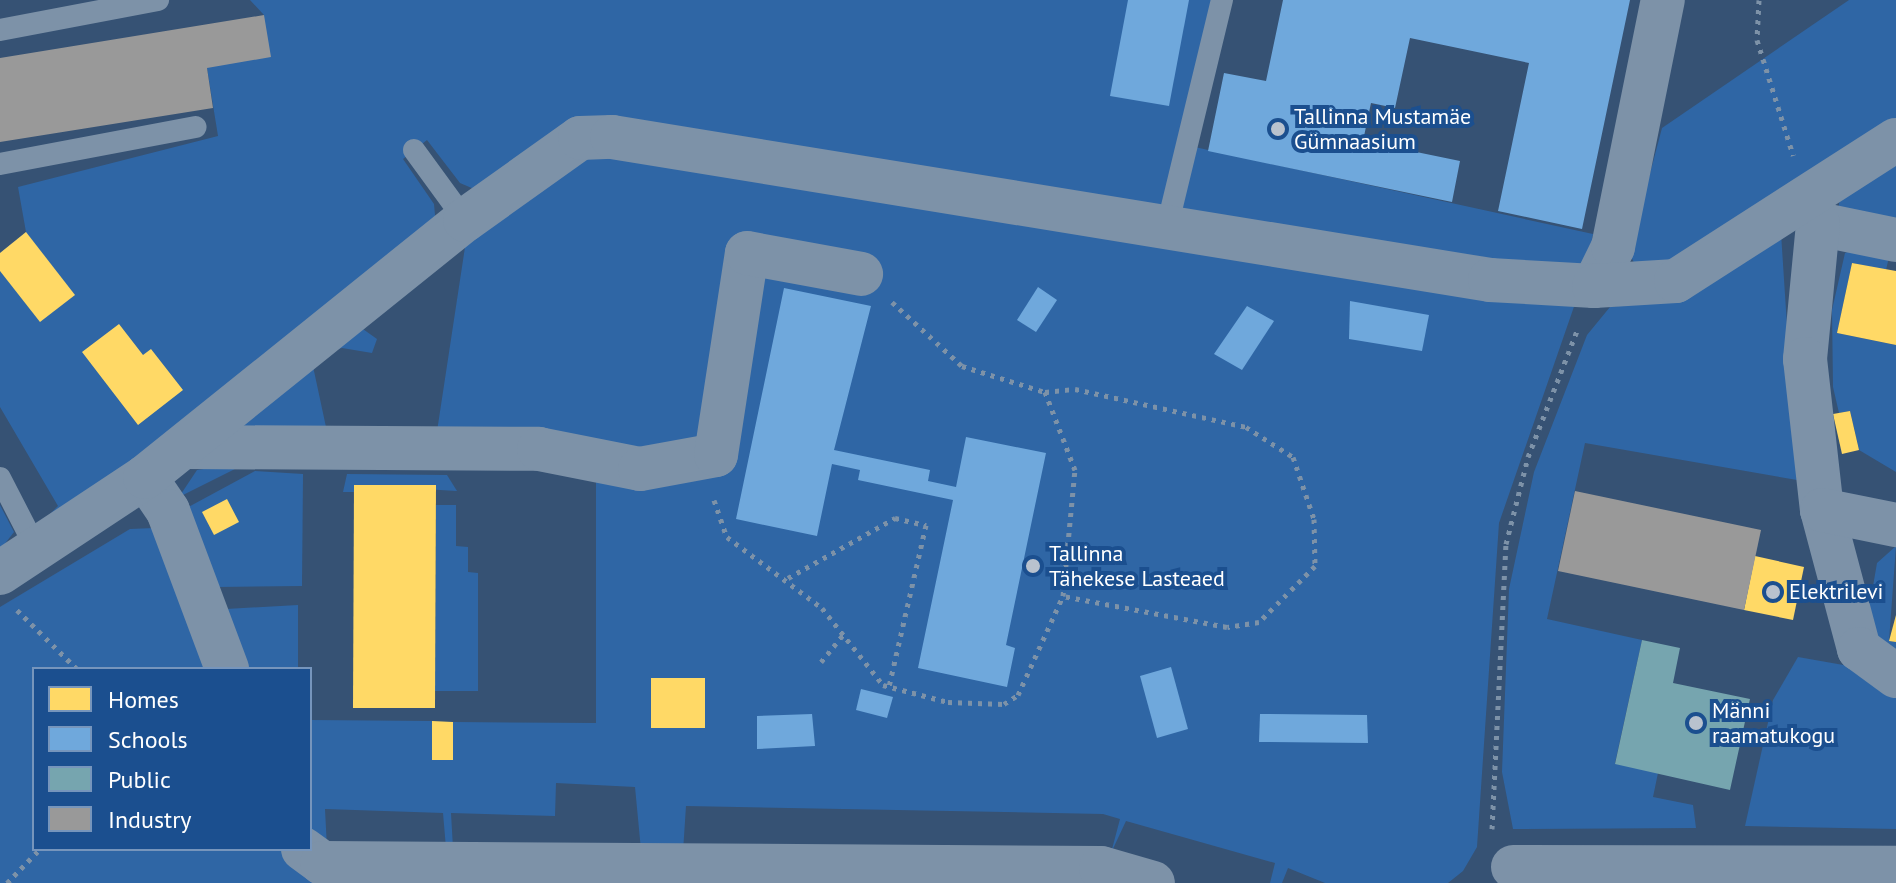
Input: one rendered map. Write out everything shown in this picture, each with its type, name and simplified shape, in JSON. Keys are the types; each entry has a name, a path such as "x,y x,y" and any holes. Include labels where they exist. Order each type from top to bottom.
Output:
{"street":[{"path":"1594,286 1613,247 1663,0"},
{"path":"5,589 37,550 145,477 465,220 580,138 612,137 1490,280 1594,286 1676,281 1813,213 1896,140"},
{"path":"1813,213 1896,240"},
{"path":"1813,213 1805,359 1822,510 1859,649 1896,676"},
{"path":"184,447 539,449 640,469 716,455 747,253 861,274"},
{"path":"145,477 168,511 226,667"},
{"path":"1822,510 1896,525"},
{"path":"306,851 322,863 1101,868 1153,883"},
{"path":"1503,852 1896,868"}],"lane":[{"path":"0,30 158,0"},
{"path":"1167,227 1222,0"},
{"path":"0,164 196,127"},
{"path":"414,150 465,220"},
{"path":"0,478 37,550"}],"path":[{"path":"1759,0 1757,40 1813,213"},
{"path":"861,274 962,366 1045,392 1075,389 1269,436 1293,457 1317,551 1307,580 1244,626 1063,596"},
{"path":"1503,852 1506,544 1528,457 1594,286"},
{"path":"716,455 714,509 727,537 788,578 845,632 889,687 948,702 1004,704 1018,695 1063,596 1075,470 1045,392"},
{"path":"788,578 895,518 926,525 889,687"},
{"path":"5,589 75,667"},
{"path":"821,662 845,632"},
{"path":"7,883 38,851"}],"shaded area":[{"path":"250,0 1215,0 1181,144 1593,234 1587,273 633,127 474,189 460,183 427,140 403,159 434,204 436,226 151,458 43,521 58,506 0,407 0,253 26,232 18,187 218,136 207,68 264,15"},
{"path":"1849,0 1896,0 1896,123 1673,272 1638,270 1629,253 1662,128"},
{"name":"Tallinna Tähekese Lasteaed","path":"595,149 1577,298 1499,523 1477,847 1463,871 1448,883 1325,883 1288,868 1282,883 1270,883 1275,863 1126,821 1111,853 1120,819 1103,814 686,806 683,852 641,850 635,787 556,783 555,816 451,813 453,848 446,848 443,813 325,809 327,848 312,844 312,720 432,721 432,760 453,760 453,722 596,723 596,443 436,438 467,234"},
{"path":"1896,159 1896,225 1838,212 1840,197"},
{"path":"1781,233 1797,480 1585,443 1547,619 1642,640 1615,763 1658,773 1653,797 1693,805 1696,828 1513,829 1502,772 1509,589 1534,472 1587,335 1610,307 1676,299"},
{"path":"1852,250 1889,257 1886,270 1852,263 1837,333 1896,345 1896,472 1859,450 1850,411 1839,413 1833,387 1832,310 1845,253"},
{"path":"353,322 377,339 372,353 342,348 314,355"},
{"path":"311,357 326,427 223,428"},
{"path":"249,462 179,497 197,470"},
{"path":"255,471 303,474 302,586 217,587 181,511"},
{"path":"347,474 447,475 457,491 355,485 354,492 343,492"},
{"path":"0,505 14,532 0,550"},
{"path":"436,505 456,505 456,546 468,547 468,572 478,573 478,691 435,691"},
{"path":"154,528 214,667 32,667 32,851 295,851 440,883 0,883 0,607 130,529"},
{"path":"1896,546 1889,641 1896,642 1896,661 1881,650 1868,615 1877,563"},
{"path":"298,605 298,667 240,667 226,609"},
{"path":"1798,657 1866,669 1896,691 1896,829 1745,826 1773,700"}],"building: Homes":[{"path":"26,232 75,295 40,322 0,271 0,253"},
{"path":"1852,263 1896,271 1896,345 1837,333"},
{"path":"119,324 143,355 151,349 183,390 138,425 82,352"},
{"path":"1850,411 1859,450 1842,454 1833,414"},
{"path":"354,485 436,485 435,708 353,708"},
{"path":"227,499 239,522 214,535 202,512"},
{"name":"Elektrilevi","path":"1755,556 1804,567 1793,620 1744,610"},
{"path":"1896,615 1896,642 1889,641"},
{"path":"651,678 705,678 705,728 651,728"},
{"path":"432,721 453,722 453,760 432,760"}],"building: Schools":[{"path":"1128,0 1189,0 1169,106 1110,96"},
{"path":"1283,0 1630,0 1582,229 1498,211 1529,63 1410,38 1395,108 1371,103 1363,141 1460,161 1452,202 1208,151 1224,73 1266,81"},
{"path":"1038,287 1057,300 1036,332 1017,320"},
{"path":"784,288 871,306 834,450 930,470 928,481 956,487 966,437 1046,453 1006,645 1015,648 1007,687 918,668 953,500 858,480 860,470 832,464 817,536 736,519"},
{"path":"1350,301 1429,315 1422,351 1349,339"},
{"path":"1247,306 1274,321 1242,370 1214,354"},
{"path":"1171,667 1188,729 1157,738 1140,676"},
{"path":"861,689 893,697 887,718 856,710"},
{"path":"812,714 815,746 757,749 757,716"},
{"path":"1260,714 1367,715 1368,743 1259,742"}],"building: Public":[{"path":"1642,640 1680,648 1673,683 1750,699 1730,790 1615,764"}],"building: Industry":[{"path":"264,15 271,57 207,68 213,108 0,142 0,58"},
{"path":"1575,491 1761,530 1744,610 1558,571"}],"place":[{"name":"Tallinna Mustamäe Gümnaasium","path":"1278,129"},
{"name":"Tallinna Tähekese Lasteaed","path":"1033,566"},
{"name":"Elektrilevi","path":"1773,592"},
{"name":"Männi raamatukogu","path":"1696,723"}]}
